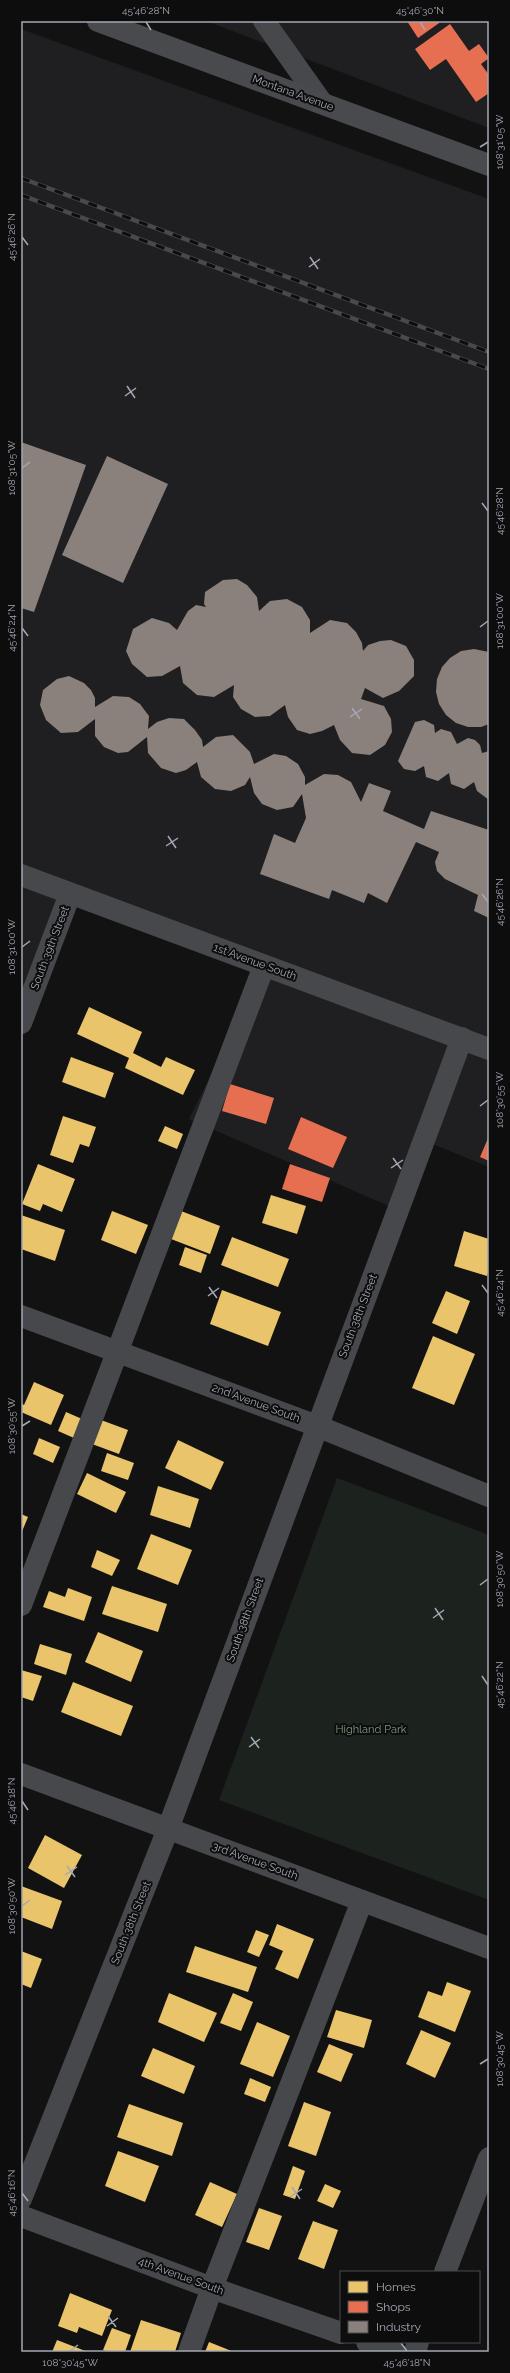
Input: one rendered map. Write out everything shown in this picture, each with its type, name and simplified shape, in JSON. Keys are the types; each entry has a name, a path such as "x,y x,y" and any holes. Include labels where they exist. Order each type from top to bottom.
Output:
{"main road":[{"name":"Montana Avenue","path":"98,21 489,165"}],"street":[{"path":"264,21 322,103"},
{"name":"1st Avenue South","path":"21,875 489,1049"},
{"name":"South 39th Street","path":"21,1024 70,894"},
{"path":"21,1605 264,966"},
{"name":"South 38th Street","path":"21,2199 168,1829 462,1038"},
{"name":"2nd Avenue South","path":"21,1316 317,1426 489,1496"},
{"name":"3rd Avenue South","path":"21,1774 489,1948"},
{"path":"189,2352 212,2288 362,1901"},
{"path":"445,2271 489,2158"},
{"name":"4th Avenue South","path":"21,2216 212,2288 340,2333"},
{"path":"370,2343 396,2352"}],"shaded area":[{"path":"206,21 489,21 489,128"},
{"path":"21,29 489,199 489,1167 423,1140 398,1210 189,1119 264,966 70,894 21,1023"}],"green space":[{"name":"Highland Park","path":"337,1478 489,1535 489,1900 219,1800"}],"building: Homes":[{"path":"89,1007 142,1032 133,1053 161,1067 166,1057 195,1070 183,1095 125,1068 129,1058 77,1034"},
{"path":"71,1057 114,1073 105,1098 62,1082"},
{"path":"63,1116 96,1127 89,1147 80,1144 73,1163 50,1155"},
{"path":"165,1126 183,1134 177,1149 158,1141"},
{"path":"38,1164 75,1179 62,1212 43,1204 40,1211 22,1204"},
{"path":"271,1195 306,1206 297,1234 262,1223"},
{"path":"112,1211 148,1225 136,1254 101,1240"},
{"path":"181,1211 220,1226 210,1254 171,1239"},
{"path":"21,1215 65,1230 55,1261 21,1249"},
{"path":"464,1231 489,1239 489,1269 487,1276 454,1266"},
{"path":"232,1237 289,1259 278,1287 221,1265"},
{"path":"185,1247 207,1255 201,1273 179,1265"},
{"path":"222,1290 281,1312 268,1346 210,1324"},
{"path":"446,1291 470,1301 457,1334 432,1323"},
{"path":"433,1336 475,1354 454,1405 412,1388"},
{"path":"34,1382 64,1395 51,1425 21,1412 21,1403 24,1405"},
{"path":"66,1412 82,1419 74,1438 58,1431"},
{"path":"101,1420 128,1430 119,1454 92,1444"},
{"path":"39,1438 60,1447 53,1463 33,1454"},
{"path":"178,1440 224,1462 211,1490 165,1468"},
{"path":"107,1453 134,1463 128,1480 101,1471"},
{"path":"87,1473 126,1492 116,1513 77,1494"},
{"path":"158,1486 199,1499 190,1528 150,1515"},
{"path":"21,1514 28,1517 21,1534"},
{"path":"151,1534 192,1550 178,1585 137,1569"},
{"path":"97,1550 120,1560 112,1576 91,1567"},
{"path":"112,1586 167,1604 158,1632 102,1614"},
{"path":"68,1588 92,1597 84,1621 43,1607 49,1591 65,1597"},
{"path":"98,1632 143,1651 131,1682 85,1662"},
{"path":"40,1644 72,1654 66,1675 34,1664"},
{"path":"21,1670 42,1676 33,1701 21,1697"},
{"path":"73,1682 133,1706 121,1736 61,1712"},
{"path":"45,1835 82,1855 64,1888 28,1868"},
{"path":"21,1886 62,1901 52,1929 21,1917"},
{"path":"277,1924 314,1939 298,1979 275,1969 283,1951 269,1945"},
{"path":"256,1930 269,1935 259,1957 247,1952"},
{"path":"195,1946 257,1967 248,1992 186,1972"},
{"path":"21,1951 42,1959 31,1988 21,1984"},
{"path":"447,1982 471,1991 455,2032 418,2017 428,1991 442,1996"},
{"path":"169,1993 217,2013 204,2042 158,2022"},
{"path":"233,1993 253,2002 241,2031 220,2023"},
{"path":"336,2010 372,2020 364,2048 327,2037"},
{"path":"257,2022 290,2036 273,2077 240,2064"},
{"path":"421,2030 451,2043 435,2078 406,2064"},
{"path":"329,2044 353,2054 341,2082 317,2072"},
{"path":"153,2048 195,2066 184,2094 141,2076"},
{"path":"250,2078 271,2087 265,2102 244,2094"},
{"path":"304,2102 331,2112 316,2156 288,2146"},
{"path":"129,2104 183,2123 172,2156 117,2137"},
{"path":"118,2151 159,2166 145,2202 105,2186"},
{"path":"293,2166 305,2171 295,2199 283,2195"},
{"path":"210,2182 237,2194 222,2227 195,2215"},
{"path":"325,2184 341,2191 333,2208 317,2201"},
{"path":"259,2208 282,2216 269,2250 246,2242"},
{"path":"313,2221 338,2230 324,2269 298,2259"},
{"path":"70,2293 112,2310 102,2336 79,2327 77,2333 58,2326"},
{"path":"141,2320 181,2333 175,2352 130,2352"},
{"path":"112,2328 131,2335 125,2352 109,2352 103,2350"},
{"path":"57,2340 88,2352 52,2352"},
{"path":"209,2342 234,2352 205,2352"}],"building: Shops":[{"path":"407,21 442,21 418,38"},
{"path":"450,24 469,51 479,44 489,58 481,64 489,75 489,93 476,102 446,59 430,70 415,49"},
{"path":"230,1084 274,1098 266,1124 222,1111"},
{"path":"301,1117 347,1137 333,1168 288,1149"},
{"path":"489,1136 489,1161 480,1157"},
{"path":"290,1164 330,1178 322,1202 282,1189"}],"building: Industry":[{"path":"21,442 86,465 34,612 21,608"},
{"path":"107,456 168,484 123,583 62,555"},
{"path":"237,579 247,585 257,597 259,611 270,601 287,599 302,607 310,620 310,633 330,620 347,623 356,632 362,643 363,651 368,645 380,641 391,640 406,646 414,660 414,676 399,691 383,698 365,688 361,699 384,706 391,719 392,732 385,745 370,755 352,753 340,740 334,725 322,731 310,734 297,730 288,717 285,705 270,716 255,717 241,709 233,697 234,685 214,697 197,695 183,683 180,666 162,676 147,677 132,664 126,651 133,629 152,618 169,623 177,630 188,611 196,605 206,607 204,604 205,592 223,580"},
{"path":"474,649 489,652 489,724 481,727 468,727 456,723 446,715 439,704 436,692 437,679 442,667 450,658 461,651"},
{"path":"69,676 84,683 91,690 95,698 95,707 113,696 129,697 140,704 149,716 148,729 157,722 169,718 184,719 202,740 203,747 216,737 233,735 250,752 254,764 274,754 286,756 298,764 305,777 305,785 324,774 338,775 351,782 361,802 369,783 391,791 383,811 424,829 431,811 489,830 489,918 474,911 478,895 445,879 437,871 435,862 439,852 416,842 387,903 368,893 364,903 332,890 329,899 260,874 274,834 295,843 306,818 302,794 293,807 277,810 262,804 254,793 250,777 245,785 231,791 215,789 201,777 197,762 186,770 176,773 161,768 148,753 147,737 128,752 118,753 104,747 95,736 95,719 78,732 61,733 46,720 40,705 43,690 57,679"},
{"path":"424,720 434,725 435,733 441,729 451,732 457,744 468,738 475,740 480,745 482,753 489,751 489,800 477,791 474,782 464,789 451,784 449,773 438,781 426,777 424,766 415,771 404,769 398,761 415,722"}],"railway":[{"path":"21,178 489,352"},
{"path":"21,195 489,369"}]}
